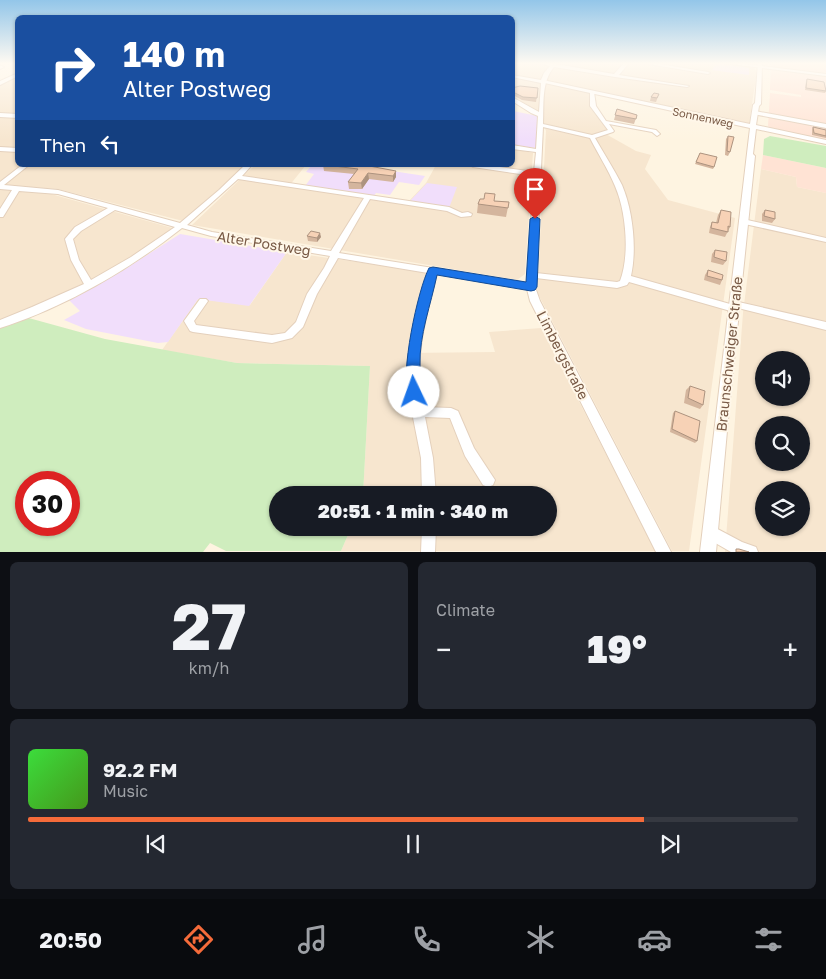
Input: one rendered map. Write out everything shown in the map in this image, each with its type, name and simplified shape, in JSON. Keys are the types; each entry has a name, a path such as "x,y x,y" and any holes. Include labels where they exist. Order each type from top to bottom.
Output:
{"street":[{"name":"Limbergstraße","path":"543,89 531,287 535,301 664,552"},
{"name":"Sonnenweg","path":"576,89 826,143"},
{"name":"Braunschweiger Straße","path":"708,552 731,307 751,156 754,155 753,128 761,106 758,104 759,89"},
{"path":"541,125 592,138 610,132 610,129 593,106 592,92"},
{"path":"515,100 533,112 541,114"},
{"path":"758,114 826,126"},
{"path":"0,115 15,116"},
{"path":"604,122 654,131 658,134"},
{"path":"531,275 611,285 624,283 629,247 622,194 592,138"},
{"path":"515,147 539,151"},
{"path":"0,149 15,150"},
{"path":"0,186 24,167"},
{"path":"0,324 57,302 146,252 182,227 247,167"},
{"path":"486,167 538,175"},
{"path":"237,177 449,209 461,215 468,214"},
{"name":"Alter Postweg","path":"0,186 58,192 211,234 531,287"},
{"path":"0,214 17,188"},
{"path":"203,301 189,321 193,328 272,339 283,338 292,334 312,294 368,197"},
{"path":"89,285 75,260 69,239 78,229 113,208"},
{"path":"743,221 826,240"},
{"path":"428,486 426,458 414,392 413,363 419,325 433,271"},
{"path":"626,278 731,307 826,326"},
{"path":"418,412 451,413 454,415 469,452 488,480"},
{"path":"710,532 739,548 751,552"},
{"path":"428,552 429,536"}],"shaded area":[{"path":"0,89 15,89 15,167 244,167 183,221 58,189 0,185"},
{"path":"515,89 572,89 589,92 589,102 592,110 607,129 604,133 636,151 651,155 645,169 668,200 735,218 689,551 672,551 537,292 546,131 541,117 515,98"},
{"path":"579,89 754,89 749,124"},
{"path":"826,89 826,140 774,130 768,126 770,93 801,97 801,95 770,90"},
{"path":"515,111 538,116 536,148 515,145"},
{"path":"515,149 533,153 525,274 517,280 192,225 253,167 304,167 289,186 407,203 426,183 435,167 515,167"},
{"path":"763,155 826,168 826,193 797,187 796,177 761,169"},
{"path":"310,167 366,167 425,176 419,185 399,182 390,195 376,193 374,196 305,186 314,174 306,172"},
{"path":"761,169 796,177 797,187 826,193 826,551 725,552 743,313"},
{"path":"427,183 457,187 449,208 409,202"},
{"path":"0,189 44,192 176,229 144,251 91,281 0,322"},
{"path":"180,234 287,252 249,306 198,299 168,342 158,343 86,329 64,320 80,311 69,300 122,271"},
{"path":"287,252 427,272 407,353 495,352 489,332 541,328 656,551 341,551 348,536 557,536 557,486 363,486 370,366 237,363 162,350 198,299 250,305"}],"green space":[{"path":"770,136 826,146 826,168 763,155 764,139"},
{"path":"25,317 105,339 237,363 370,366 363,486 269,486 269,536 348,536 341,551 226,551 210,543 203,552 0,552 0,327"}],"building":[{"path":"515,89 538,89 537,98 523,97 515,93"},
{"path":"811,89 826,89 826,91"},
{"path":"654,93 659,94 657,98 651,97"},
{"path":"617,109 637,115 636,119 615,115"},
{"path":"813,127 826,130 826,136 814,133"},
{"path":"728,136 734,137 730,152 727,151"},
{"path":"700,153 717,157 714,167 696,162"},
{"path":"342,167 375,167 396,171 393,176 368,173 361,183 348,182 358,169"},
{"path":"485,193 495,194 494,201 509,202 508,208 478,204 480,199 484,199"},
{"path":"721,210 731,212 728,232 711,228 712,222 718,223"},
{"path":"765,210 775,212 775,219 764,216"},
{"path":"311,231 320,233 317,238 307,236"},
{"path":"715,250 727,252 726,261 714,257"},
{"path":"708,270 723,275 722,280 707,276"},
{"path":"690,386 705,391 703,405 688,398"},
{"path":"675,411 700,421 697,441 672,429"},
{"path":"736,549 739,549 749,552 736,552"}],"route":[{"path":"414,392 413,363 416,340 433,271 531,287 535,219"}]}
